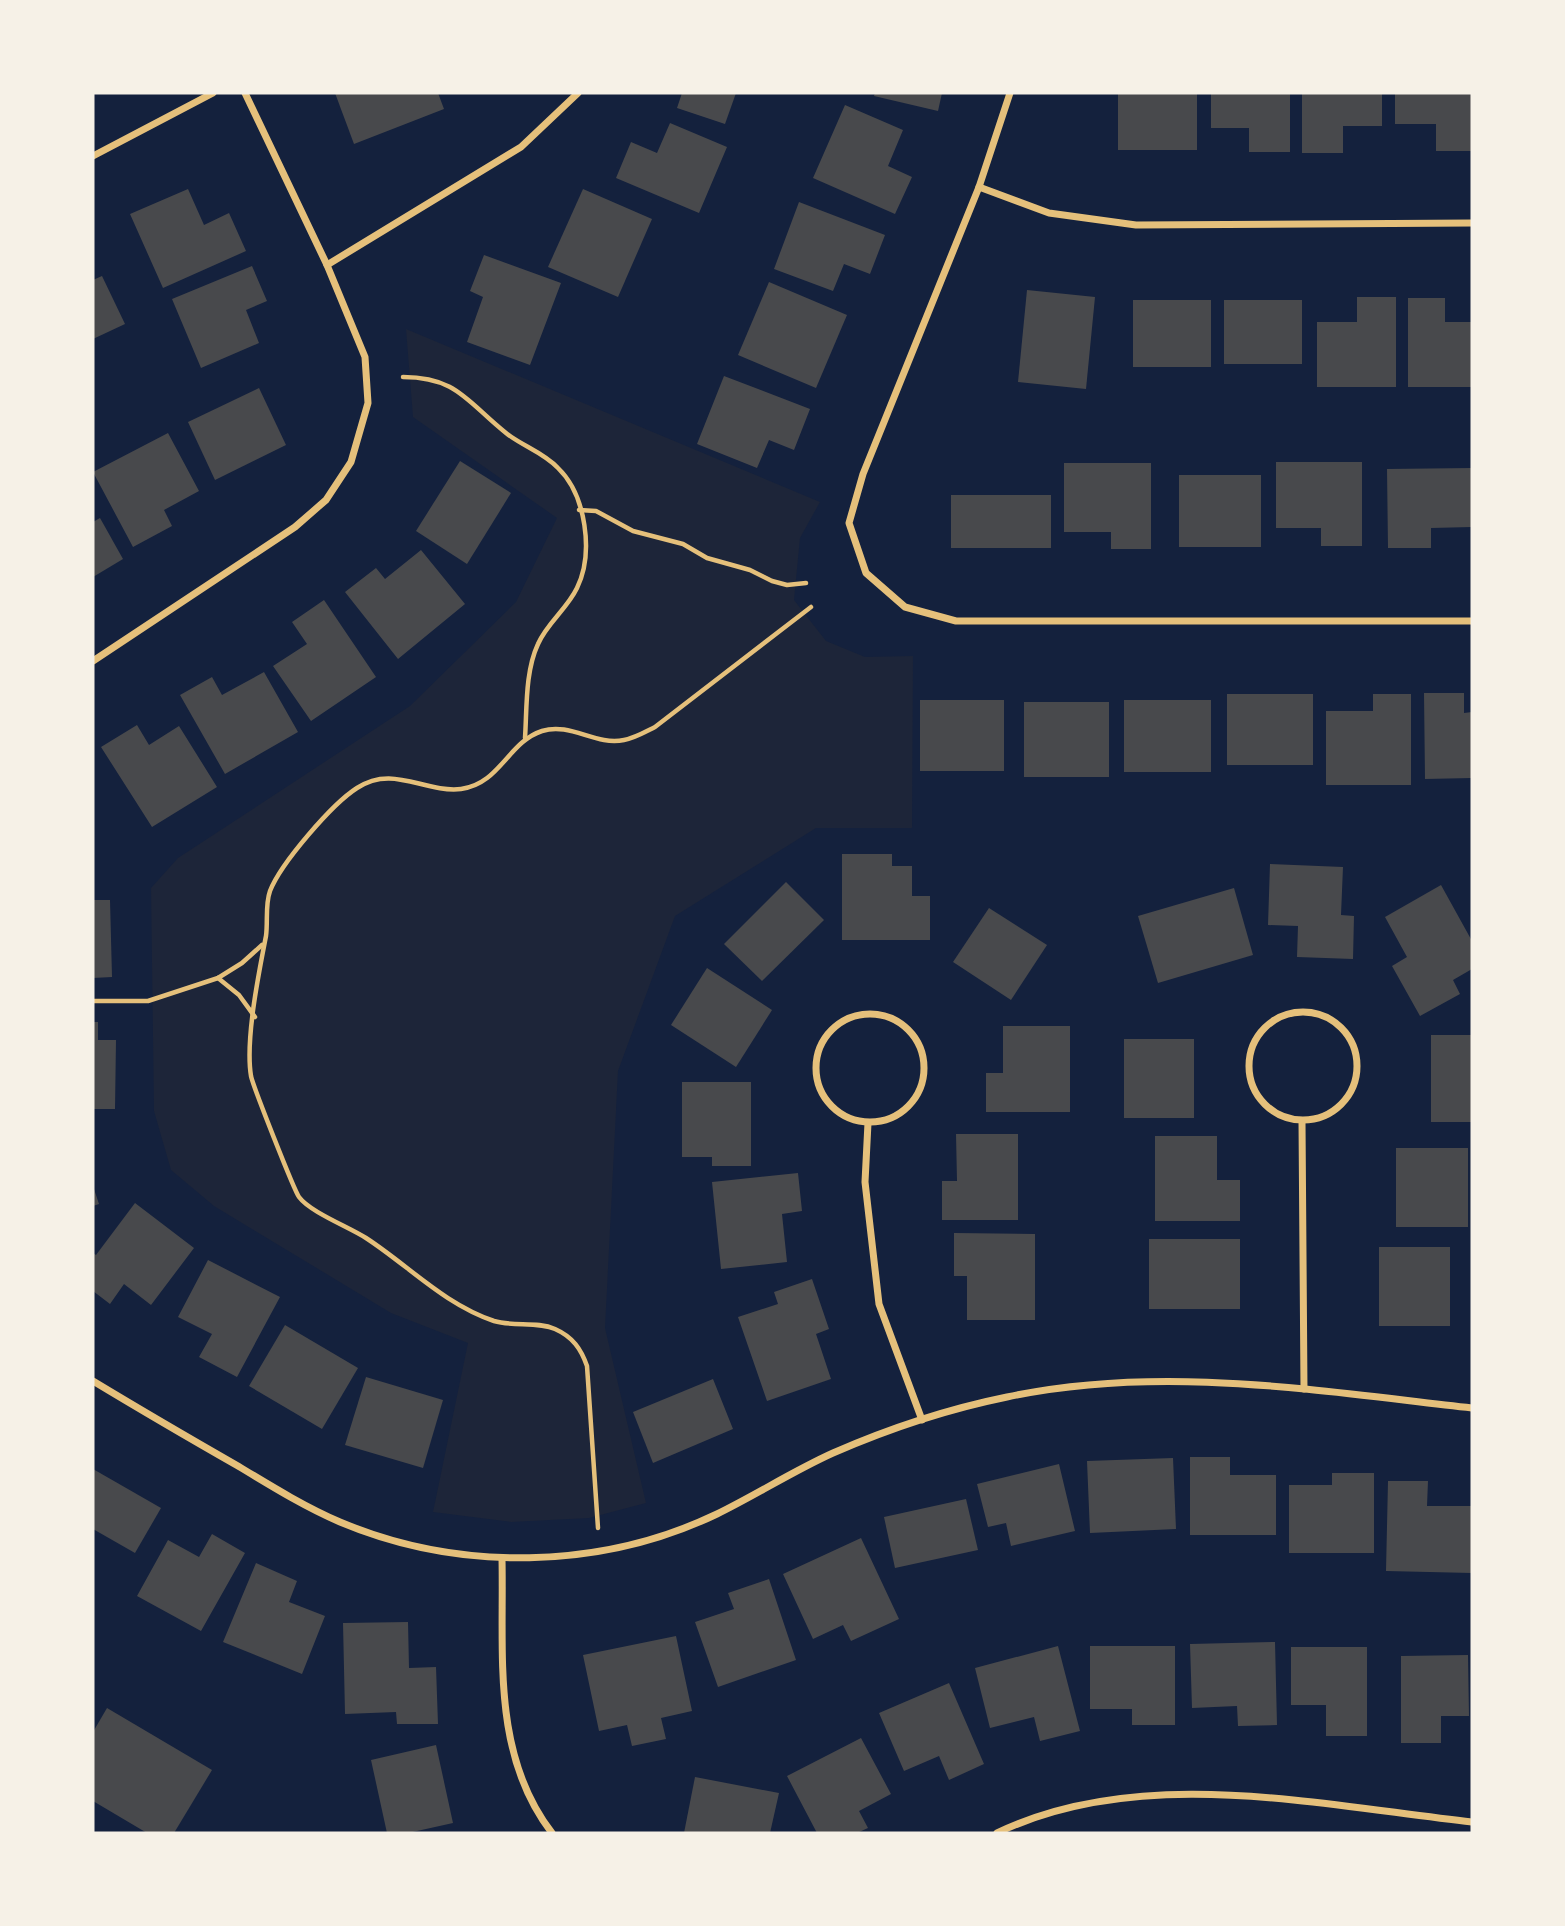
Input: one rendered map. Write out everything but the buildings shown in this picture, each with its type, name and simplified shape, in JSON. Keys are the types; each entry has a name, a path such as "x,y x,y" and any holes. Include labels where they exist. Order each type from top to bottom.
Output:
{"street":[{"path":"93,156 213,93"},
{"path":"93,662 295,527 326,500 351,462 368,403 365,357 327,265 245,93"},
{"path":"327,265 521,147 578,93"},
{"path":"1010,93 979,187 863,474 849,523 866,573 905,607 956,621 1472,621"},
{"path":"979,187 1049,213 1136,225 1472,223"},
{"path":"1305,1011 1326,1016 1343,1029 1355,1047 1358,1068 1353,1089 1341,1106 1322,1118 1302,1121 1281,1116 1263,1104 1252,1085 1248,1064 1253,1044 1265,1026 1284,1015 1305,1011"},
{"path":"871,1014 892,1018 910,1031 921,1049 925,1070 920,1091 907,1108 889,1119 868,1123 847,1118 830,1106 818,1088 814,1067 820,1046 832,1029 850,1017 871,1014"},
{"path":"1302,1121 1304,1390"},
{"path":"868,1123 865,1182 879,1304 922,1420"},
{"path":"93,1381 303,1505 340,1522 420,1548 502,1559 582,1555 651,1539 715,1515 836,1452 922,1420 1007,1397 1105,1383 1195,1380 1472,1408"},
{"path":"502,1559 506,1728 516,1769 538,1816 552,1833"},
{"path":"997,1833 1078,1805 1138,1795 1223,1794 1472,1822"}],"path":[{"path":"403,377 437,379 462,393 512,438 544,455 560,469 569,481 579,510 586,544 583,573 569,602 537,645 529,675 525,738"},
{"path":"579,510 596,511 622,526 683,544 707,558 750,570 772,581 787,585 806,583"},
{"path":"598,1529 589,1390 582,1350 555,1329 495,1321 460,1305 409,1272 370,1240 299,1197 251,1076 269,892 276,879 328,813 371,781 390,778 415,780 443,788 477,785 491,778 525,738 556,727 607,740 622,741 638,736 655,727 811,607"},
{"path":"93,1001 148,1001 218,978 242,963 264,944"},
{"path":"218,978 239,995 255,1017"}],"shaded area":[{"path":"406,329 820,502 800,538 794,600 826,641 865,657 913,656 912,828 816,828 675,916 618,1071 605,1328 646,1503 589,1518 511,1522 433,1512 468,1343 391,1313 214,1206 171,1170 154,1111 151,888 178,858 410,706 516,602 557,518 413,417"}]}
